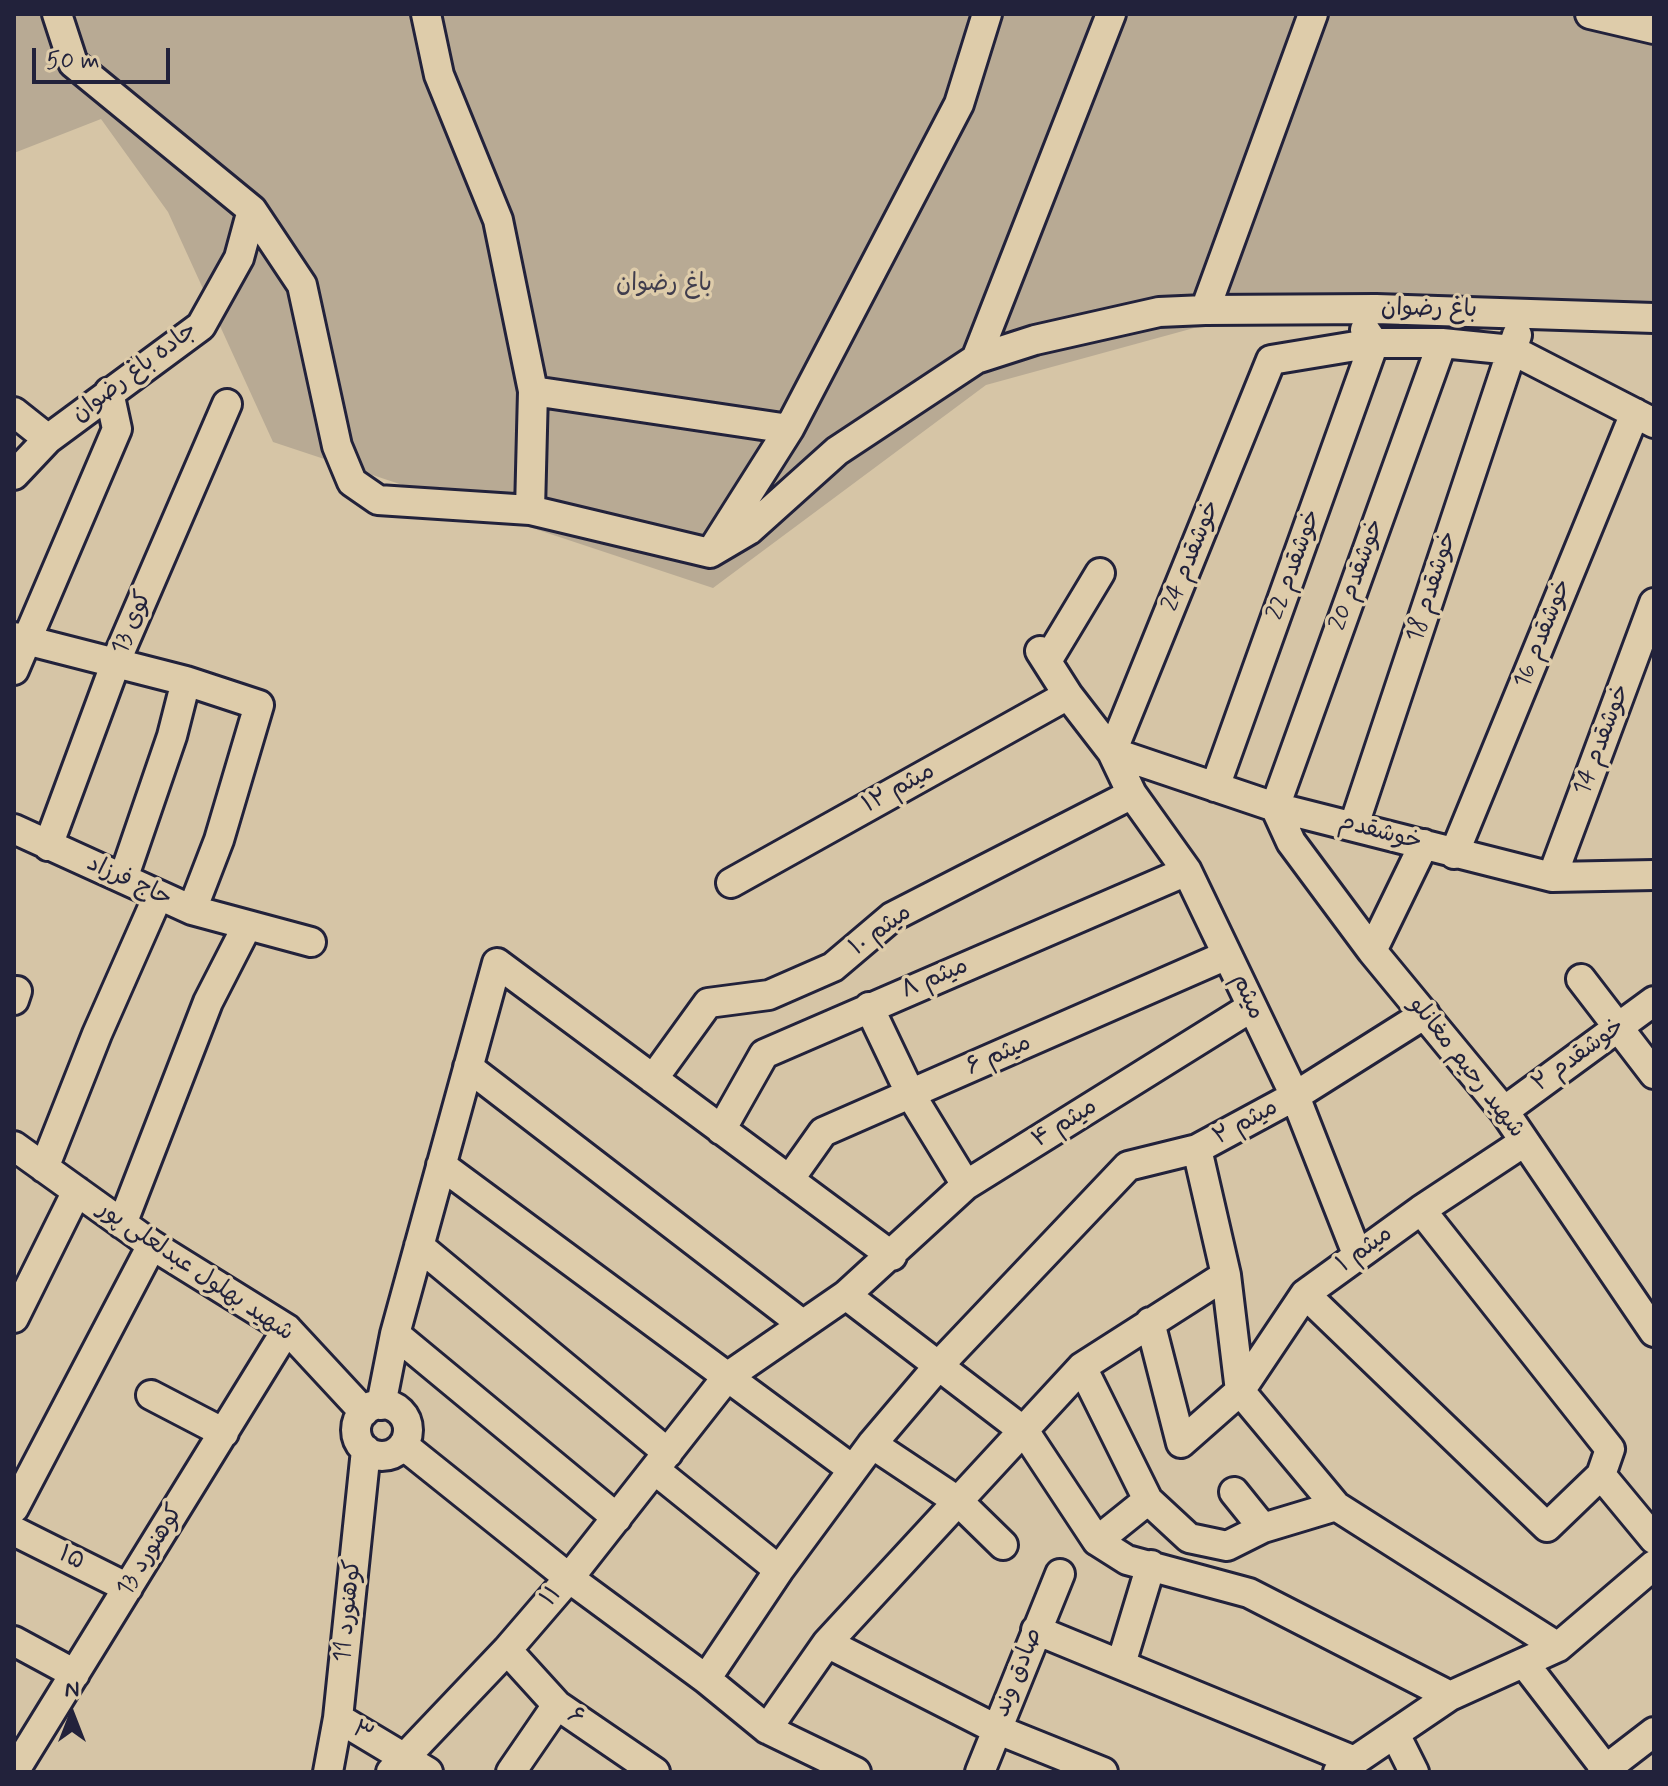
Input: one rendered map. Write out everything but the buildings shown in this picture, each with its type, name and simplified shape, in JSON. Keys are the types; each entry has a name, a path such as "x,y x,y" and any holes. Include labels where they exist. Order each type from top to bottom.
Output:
{"street":[{"path":"57,14 73,63 252,210 302,285 337,446 352,482 378,500 530,510 710,553 789,429 959,104 987,14"},
{"path":"426,14 439,75 498,220 533,391 530,510"},
{"path":"976,359 1111,14"},
{"path":"1205,310 1313,14"},
{"path":"1590,14 1654,29"},
{"name":"جاده باغ رضوان","path":"14,475 48,439 201,326 239,258 252,210"},
{"name":"باغ رضوان","path":"710,553 749,530 837,451 976,359 1035,340 1159,312 1205,310 1350,310 1654,318"},
{"path":"1350,310 1374,343 1442,343 1512,350 1644,418"},
{"path":"1512,350 1514,338 1524,329 1546,328 1597,315"},
{"name":"خوشقدم 24","path":"1112,752 1271,360 1374,343"},
{"name":"خوشقدم 22","path":"1215,787 1374,343"},
{"name":"خوشقدم 20","path":"1275,807 1442,343"},
{"name":"خوشقدم 18","path":"1354,825 1512,350"},
{"path":"533,391 789,429"},
{"path":"14,670 19,640 117,429 109,392"},
{"name":"کوی 13","path":"48,846 115,665 227,404"},
{"path":"14,412 48,439"},
{"name":"خوشقدم 16","path":"1454,854 1644,418"},
{"name":"میثم","path":"1100,573 1043,656 1068,695 1112,752 1132,794 1187,871 1250,1008 1295,1096 1357,1254"},
{"name":"خوشقدم 14","path":"1552,877 1654,603"},
{"path":"19,640 186,681 259,705 219,840 192,910"},
{"path":"124,876 172,736 186,681"},
{"name":"۱۲ میثم","path":"731,883 1068,695"},
{"name":"خوشقدم","path":"1112,752 1275,807 1552,877 1654,875"},
{"name":"۱۰ میثم","path":"653,1079 708,1003 769,995 833,967 892,917 1132,794"},
{"name":"شهید رحیم مغانلو","path":"1275,807 1291,842 1372,951 1504,1111 1654,1332"},
{"name":"حاج فرزاد","path":"14,829 124,876 158,896 192,910 311,942"},
{"path":"1372,951 1424,844"},
{"name":"۸ میثم","path":"721,1130 764,1054 1187,871"},
{"path":"44,1168 97,1034 158,896"},
{"path":"122,1224 208,1002 247,926"},
{"name":"۶ میثم","path":"789,1180 823,1132 1227,955"},
{"path":"372,1408 497,963 892,1256"},
{"path":"1581,979 1616,1029 1654,1074"},
{"name":"۲ خوشقدم","path":"1504,1111 1654,1001"},
{"path":"869,1007 911,1095 966,1185"},
{"name":"۴ میثم","path":"569,1578 727,1377 846,1295 966,1185 1250,1008"},
{"name":"۲ میثم","path":"706,1679 779,1570 872,1444 940,1364 1128,1166 1197,1149 1295,1096 1425,1014"},
{"path":"468,1067 802,1324"},
{"name":"۱ میثم","path":"1150,1322 1181,1443 1240,1391 1305,1294 1357,1254 1524,1142"},
{"name":"شهید بهلول عبدلعلی پور","path":"14,1146 152,1245 287,1329 372,1408"},
{"path":"1197,1149 1226,1275 1240,1391 1336,1506 1558,1647"},
{"path":"441,1165 852,1469"},
{"path":"14,1318 77,1191"},
{"path":"1305,1294 1547,1527 1601,1475 1610,1449 1421,1210"},
{"path":"14,1508 152,1245"},
{"path":"419,1246 779,1570"},
{"path":"767,1729 827,1643 1082,1367 1226,1275"},
{"path":"846,1295 1025,1432 1097,1541 1127,1560 1249,1593 1450,1696"},
{"name":"کوهنورد 13","path":"14,1772 287,1329"},
{"path":"395,1334 617,1518"},
{"path":"1082,1367 1148,1500 1189,1538 1227,1546 1263,1528 1336,1506"},
{"path":"151,1395 224,1433"},
{"path":"389,1405 402,1414 408,1430 403,1445 382,1456 366,1450 357,1436 359,1419 372,1408 389,1405"},
{"path":"872,1444 959,1502 1003,1545"},
{"name":"۱۱","path":"397,1765 507,1650 569,1578 403,1445"},
{"name":"کوهنورد 11","path":"328,1772 338,1718 366,1450"},
{"path":"1601,1475 1654,1539"},
{"path":"1234,1492 1263,1528"},
{"path":"1097,1541 1148,1500"},
{"name":"۱۵","path":"14,1531 128,1588"},
{"path":"1121,1664 1151,1565"},
{"path":"1036,1630 1121,1664 1345,1766 1450,1696 1558,1647 1654,1565"},
{"name":"صادق وند","path":"980,1772 1060,1574"},
{"path":"569,1578 706,1679 767,1729 856,1772"},
{"path":"14,1641 75,1674"},
{"path":"827,1643 996,1729 1103,1772"},
{"name":"۶","path":"507,1650 557,1705 655,1772"},
{"path":"1524,1663 1605,1771 1654,1732"},
{"path":"511,1772 557,1705"},
{"name":"۳","path":"338,1718 397,1765 428,1772"},
{"path":"1395,1734 1414,1772"}],"green space":[{"name":"باغ رضوان","path":"14,14 1654,14 1654,314 1259,322 1194,328 986,385 713,588 273,442 168,212 101,119 14,153"}]}
